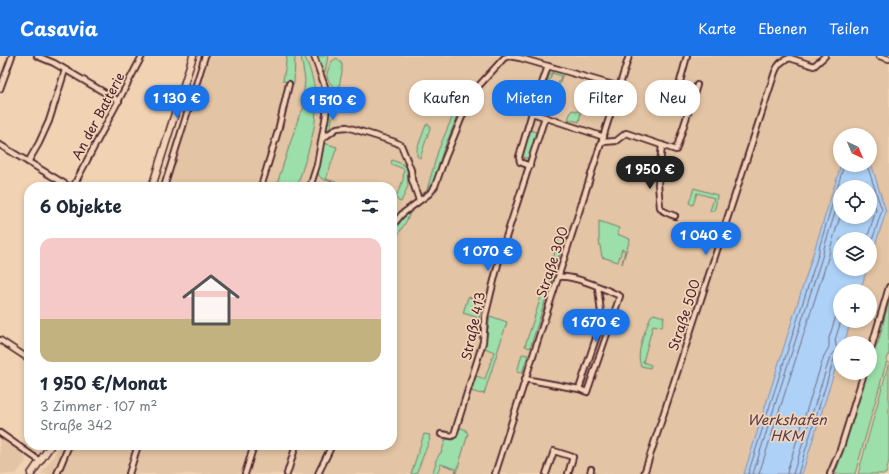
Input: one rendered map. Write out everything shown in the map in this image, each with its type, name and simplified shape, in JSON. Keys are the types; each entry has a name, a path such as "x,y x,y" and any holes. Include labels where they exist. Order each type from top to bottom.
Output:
{"main road":[{"path":"154,182 193,56"},
{"path":"31,474 48,450"}],"street":[{"path":"0,89 12,56"},
{"path":"36,56 65,70 119,101"},
{"name":"An der Batterie","path":"76,182 142,56"},
{"path":"166,182 205,56"},
{"path":"312,182 317,165 322,139 328,95 314,56"},
{"path":"397,220 402,214 430,193 435,186 469,100 475,90 502,58 509,56 514,57 596,80"},
{"name":"Straße 300","path":"622,80 629,56"},
{"path":"680,80 687,56"},
{"path":"789,57 814,66 825,56"},
{"path":"878,56 889,59"},
{"name":"Straße 500","path":"644,474 775,72 779,64 789,57"},
{"path":"543,80 548,66"},
{"path":"28,162 50,121 65,70"},
{"path":"263,182 278,132 289,84"},
{"path":"530,166 520,162 519,157 531,116"},
{"path":"542,116 603,140 616,141 626,133 676,150 688,116"},
{"name":"Straße 300","path":"496,474 611,116"},
{"name":"Straße 413","path":"441,434 454,435 483,342 484,317 500,256 545,117"},
{"path":"322,139 337,128 347,126 401,145 411,170 412,180 420,200"},
{"path":"0,145 62,182"},
{"path":"662,145 658,184 660,206 664,212 675,216"},
{"path":"526,379 579,389 587,392 620,296 575,279 559,277"},
{"path":"579,389 597,334 601,313 598,287"},
{"path":"875,336 889,287"},
{"path":"0,340 24,356"},
{"path":"830,474 840,450 862,380"},
{"path":"0,433 24,450"},
{"path":"24,450 40,461"},
{"path":"57,474 67,450"},
{"path":"129,474 136,450"},
{"path":"245,474 252,450"},
{"path":"287,474 294,450"},
{"path":"318,474 330,450"},
{"path":"546,474 554,451 573,457 568,474"}],"shaded area":[{"path":"202,56 889,56 889,300 877,343 877,336 846,336 849,328 877,328 877,284 862,284 865,276 877,276 877,239 886,212 874,172 877,172 877,128 833,128 833,172 839,172 836,180 833,180 833,190 744,474 41,474 58,450 397,450 397,182 162,182"},
{"path":"833,376 833,380 865,380 835,474 802,474"},
{"path":"0,438 24,455 26,461 16,474 0,474"}],"green space":[{"path":"287,56 295,56 294,84 283,81"},
{"path":"301,56 305,57 312,75 316,107 315,122 308,153 299,182 278,182 299,116 304,108 303,100 305,80"},
{"path":"317,56 328,56 325,72 323,73"},
{"path":"337,58 342,64 342,72 330,129 326,130 334,89 328,79 327,73 332,61"},
{"path":"555,71 563,73 561,80 560,80 561,76 552,73"},
{"path":"552,73 550,80 547,80 549,75"},
{"path":"572,110 574,110 574,116 580,116 579,122 568,119"},
{"path":"453,116 458,116 443,151 434,180 427,190 438,151"},
{"path":"426,125 430,125 430,128 420,158 417,156 417,149"},
{"path":"529,130 536,132 529,159 520,156"},
{"path":"324,143 337,147 326,179 336,182 322,179 318,174"},
{"path":"392,160 407,166 408,186 401,202 398,201 397,195 403,180 404,169 391,164"},
{"path":"694,188 717,195 714,211 710,211 714,198 697,193 693,205 689,203"},
{"path":"410,213 397,237 397,227 403,218"},
{"path":"599,221 619,228 617,234 630,239 622,264 625,250 622,249 618,262 602,257 599,240"},
{"path":"560,236 565,238 556,266 551,265"},
{"path":"550,269 555,270 530,348 525,346"},
{"path":"468,297 484,301 479,318 463,313"},
{"path":"889,300 889,353 855,474 835,474 865,380 877,380 877,345"},
{"path":"654,314 664,317 662,327 653,325 643,362 651,365 650,368 641,366 639,355 644,334 651,316"},
{"path":"490,316 507,322 484,394 481,394 471,391 476,376 485,379 494,352 485,348"},
{"path":"522,354 528,355 522,373 517,372"},
{"path":"889,362 889,460 886,474 858,474"},
{"path":"462,428 466,430 468,434 456,474 456,469 441,464 437,474 432,474 436,463 435,462 441,453 446,439 453,440 458,429"},
{"path":"424,434 430,435 430,439 416,474 411,474"}],"water":[{"name":"Werkshafen HKM","path":"839,172 874,172 876,180 836,180"},
{"name":"Werkshafen HKM","path":"877,183 886,212 877,239 877,232 833,232 833,276 865,276 862,284 833,284 833,328 849,328 846,336 833,336 833,376 802,474 744,474 833,190 833,224 877,224"}]}
